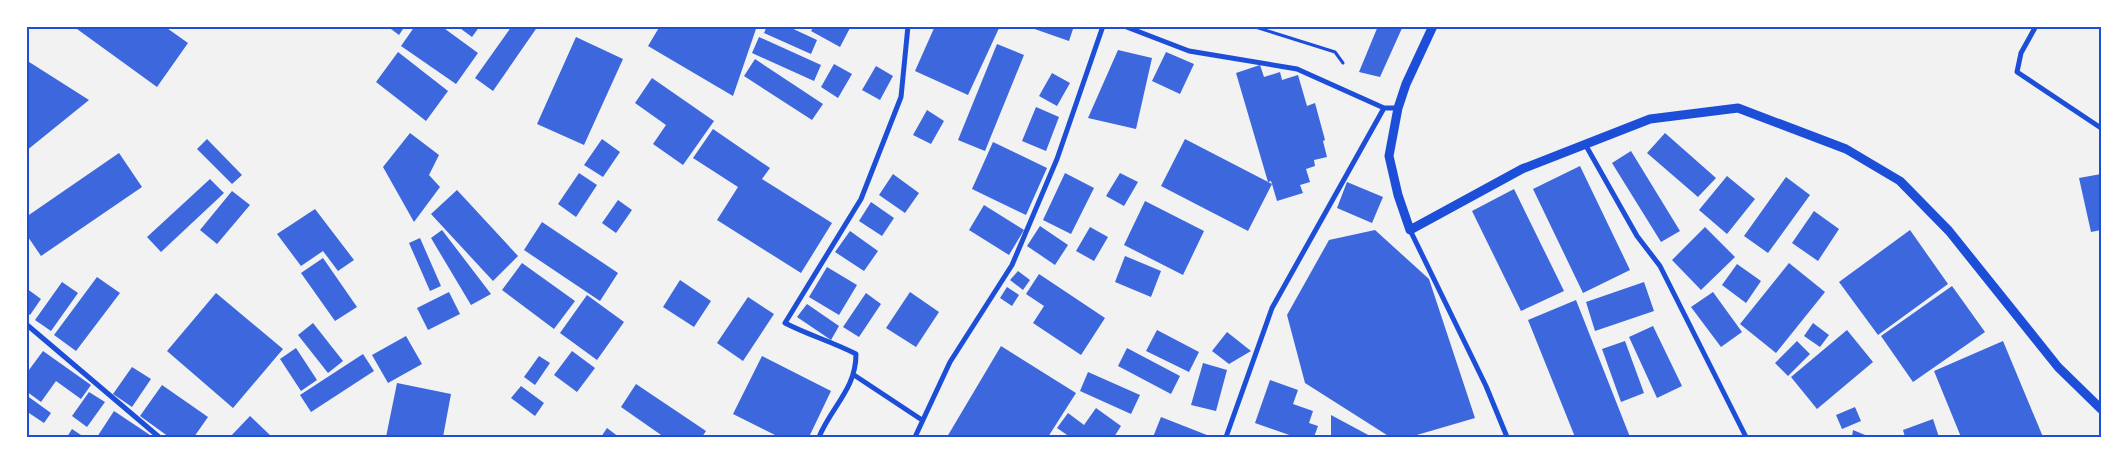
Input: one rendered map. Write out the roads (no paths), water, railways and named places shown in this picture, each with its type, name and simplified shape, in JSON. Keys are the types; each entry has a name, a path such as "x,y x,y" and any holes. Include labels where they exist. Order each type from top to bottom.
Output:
{"street":[{"path":"819,437 854,375 856,370 856,354 811,336 785,323 861,199 901,97 908,26"},
{"path":"916,434 950,362 1012,265 1057,158 1104,26"},
{"path":"1124,26 1189,51 1297,69 1384,108 1398,108"},
{"path":"1433,26 1406,84 1398,108 1389,156 1398,195 1410,230 1486,386 1506,437"},
{"path":"2036,26 2021,54 2017,72 2101,128"},
{"path":"1226,437 1272,308 1384,108"},
{"path":"1410,230 1522,169 1650,119 1738,108 1846,149 1900,181 1948,232 2058,367 2101,409"},
{"path":"1585,144 1637,236 1660,266 1746,437"},
{"path":"26,324 159,437"},
{"path":"854,375 922,420"}]}
